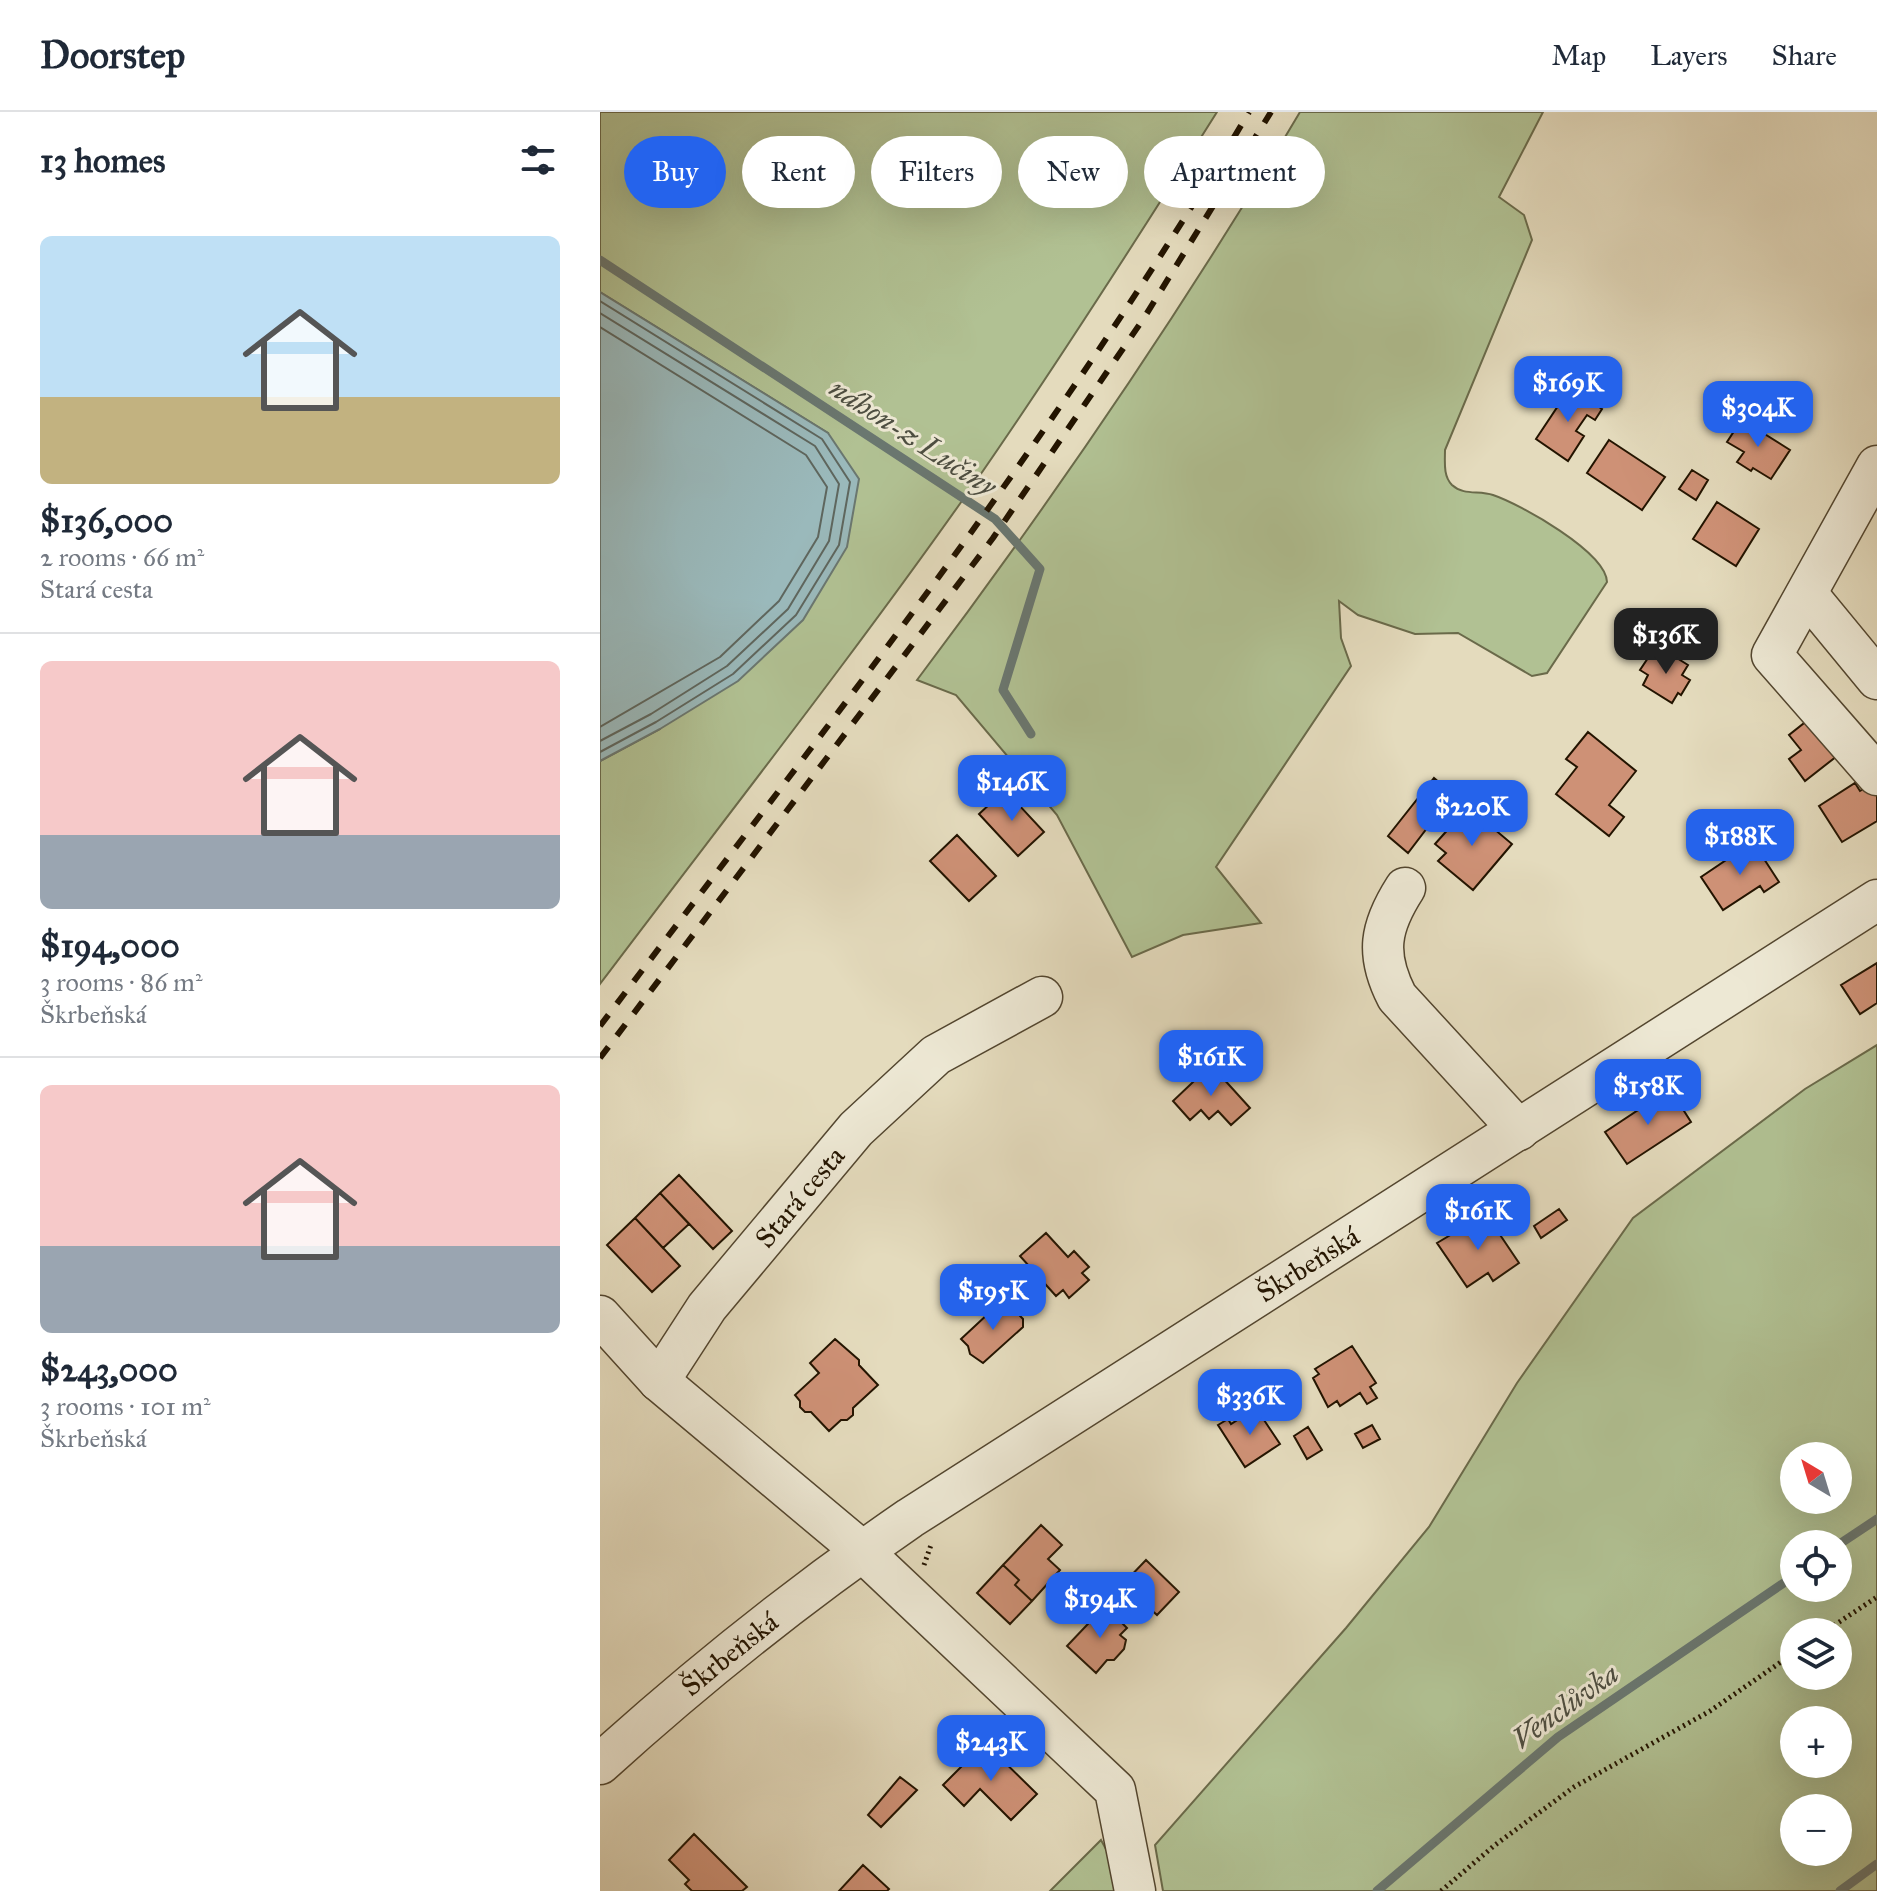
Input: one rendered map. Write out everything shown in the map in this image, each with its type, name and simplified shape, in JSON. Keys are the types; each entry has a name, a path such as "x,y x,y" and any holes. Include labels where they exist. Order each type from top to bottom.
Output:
{"street":[{"path":"1877,466 1772,655 1877,775"},
{"path":"1807,594 1877,679"},
{"path":"1405,888 1389,914 1382,942 1387,978 1397,997 1519,1130"},
{"name":"Škrbeňská","path":"600,1764 720,1660 862,1551 1877,900"},
{"name":"Stará cesta","path":"659,1381 707,1307 856,1129 936,1055 1042,997"},
{"path":"600,1316 659,1381 862,1551 1115,1790 1135,1891"}],"path":[{"path":"1845,1618 1877,1597"},
{"path":"1441,1891 1495,1845 1574,1787 1710,1711 1780,1663"}],"green space":[{"path":"600,112 1217,112 1202,136 1144,136 1144,208 1156,208 1099,298 931,545 600,984 600,761 660,729 828,433 600,292"},
{"path":"1300,112 1543,112 1499,197 1524,215 1532,240 1445,450 1445,469 1449,481 1457,488 1506,500 1560,531 1593,557 1607,582 1547,673 1532,676 1458,633 1415,634 1358,615 1339,601 1341,638 1351,666 1216,867 1261,923 1183,935 1132,957 1057,815 956,695 917,680 1019,542 1116,401 1242,208 1325,208 1325,136 1286,136"},
{"path":"1877,1045 1877,1891 1163,1891 1155,1845 1346,1628 1429,1527 1517,1383 1633,1218 1805,1089"},
{"path":"1101,1840 1107,1851 1115,1891 1050,1891"}],"water":[{"path":"600,292 828,433 859,479 847,547 803,620 738,681 660,729 600,761"}],"building":[{"path":"1570,388 1602,409 1595,420 1587,415 1576,431 1584,436 1568,461 1536,439"},
{"path":"1744,416 1761,428 1760,431 1790,450 1771,479 1737,462 1744,452 1727,442"},
{"path":"1609,440 1665,477 1642,510 1587,473"},
{"path":"1692,470 1708,480 1696,500 1679,489"},
{"path":"1717,502 1759,529 1736,566 1693,539"},
{"path":"1664,650 1688,665 1682,675 1690,680 1672,703 1643,685 1648,675 1640,670 1650,655 1658,659"},
{"path":"1808,720 1837,756 1805,781 1789,759 1801,750 1789,735"},
{"path":"1588,732 1636,771 1609,805 1624,817 1609,836 1556,794 1577,767 1566,759"},
{"path":"1434,778 1453,794 1408,853 1388,836"},
{"path":"1855,783 1860,791 1870,785 1877,796 1877,821 1842,842 1819,806"},
{"path":"1005,790 1044,832 1018,856 979,814"},
{"path":"1468,807 1512,844 1473,890 1438,861 1446,853 1435,844"},
{"path":"957,835 996,876 969,901 930,861"},
{"path":"1753,842 1779,882 1764,892 1760,886 1723,910 1701,877"},
{"path":"1877,963 1877,1003 1860,1014 1841,985"},
{"path":"1211,1065 1250,1108 1231,1125 1218,1111 1209,1119 1201,1110 1190,1120 1173,1101"},
{"path":"1670,1089 1691,1122 1627,1164 1605,1132"},
{"path":"679,1175 732,1231 713,1249 660,1193"},
{"path":"660,1193 689,1224 663,1248 635,1218"},
{"path":"1559,1209 1567,1220 1541,1238 1534,1226"},
{"path":"1486,1214 1519,1263 1493,1281 1488,1273 1467,1287 1437,1243"},
{"path":"635,1218 680,1266 652,1292 607,1245"},
{"path":"1046,1233 1068,1257 1074,1251 1089,1267 1082,1273 1089,1280 1069,1298 1063,1290 1056,1296 1020,1256"},
{"path":"1004,1299 1023,1319 1023,1327 983,1363 970,1354 968,1346 961,1339"},
{"path":"835,1339 859,1360 859,1365 878,1385 853,1408 853,1415 841,1420 829,1431 811,1412 805,1412 800,1407 795,1395 819,1373 810,1363"},
{"path":"1352,1346 1376,1383 1370,1387 1377,1398 1367,1404 1360,1393 1340,1406 1337,1401 1328,1407 1313,1378 1319,1374 1315,1369"},
{"path":"1256,1408 1280,1444 1245,1467 1218,1425 1228,1419 1231,1424"},
{"path":"1372,1425 1380,1439 1363,1448 1355,1434"},
{"path":"1308,1427 1322,1450 1307,1459 1294,1436"},
{"path":"1041,1525 1062,1545 1048,1559 1060,1570 1032,1601 1015,1585 1019,1580 1003,1565"},
{"path":"1146,1560 1179,1592 1157,1615 1123,1584"},
{"path":"1003,1565 1019,1580 1015,1585 1032,1601 1010,1624 977,1593"},
{"path":"1105,1606 1127,1628 1120,1635 1126,1640 1124,1649 1114,1660 1107,1660 1096,1673 1067,1646"},
{"path":"985,1743 1037,1794 1011,1820 980,1789 964,1806 943,1785"},
{"path":"900,1777 917,1790 881,1827 868,1815"},
{"path":"694,1834 747,1887 742,1891 692,1891 685,1884 689,1880 669,1860"},
{"path":"863,1865 889,1889 839,1891"}],"waterway":[{"name":"náhon-z Lučiny","path":"600,260 995,519 1040,569 1003,690 1031,734"},
{"name":"Venclůvka","path":"1852,1536 1877,1519"},
{"name":"Venclůvka","path":"1377,1891 1558,1737 1780,1586"},
{"path":"1840,1891 1877,1864"}],"railway":[{"path":"600,1026 854,691 1019,465 1176,232 1249,112"},
{"path":"600,1058 993,538 1144,318 1271,112"}]}
